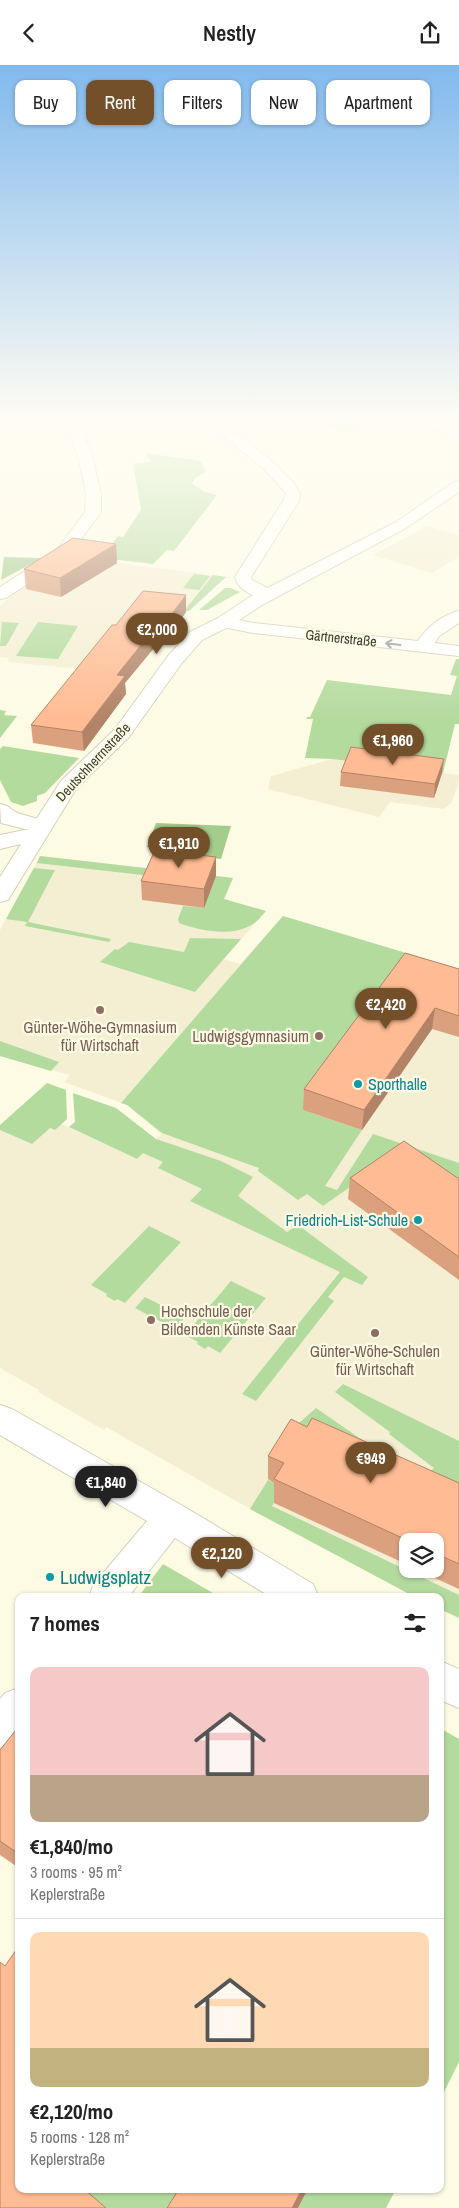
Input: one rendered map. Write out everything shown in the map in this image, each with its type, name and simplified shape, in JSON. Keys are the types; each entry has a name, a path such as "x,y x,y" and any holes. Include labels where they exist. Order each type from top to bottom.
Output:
{"street":[{"path":"0,594 62,554 86,521"},
{"path":"268,595 244,582 243,577 278,521"},
{"name":"Deutschherrnstraße","path":"0,895 68,785 122,733 184,648 196,636 224,622 268,595 407,521"},
{"path":"424,647 433,632 459,616"},
{"name":"Gärtnerstraße","path":"224,622 253,628 459,651"},
{"path":"0,810 9,818 39,830"},
{"path":"0,842 39,830"},
{"path":"0,1419 171,1517 295,1593"},
{"path":"109,1593 171,1517"},
{"path":"444,1681 459,1690"},
{"path":"0,1729 15,1711"}],"shaded area":[{"path":"427,526 459,535 459,557 432,573 373,555"},
{"path":"70,557 213,575 184,611 160,649 153,648 102,671 8,662 9,658 0,657 0,606 19,588"},
{"path":"332,759 459,775 459,780 452,802 444,809 390,802 379,817 268,789 271,776"},
{"path":"40,856 233,878 224,899 266,911 224,959 240,964 283,916 459,969 459,1618 444,1611 444,1593 407,1593 250,1509 106,1427 104,1430 0,1368 0,1125 22,1106 137,1159 161,1134 127,1105 64,1082 70,1075 0,1056 0,930"}],"green space":[{"path":"134,521 197,521 174,551 167,550 153,564 102,558 118,536 123,537"},
{"path":"4,557 42,558 1,580"},
{"path":"194,574 210,576 199,590 183,588"},
{"path":"213,575 226,577 189,611 184,611"},
{"path":"225,588 231,588 240,592 207,610 199,610"},
{"path":"2,622 19,623 6,646 0,646"},
{"path":"38,622 78,626 58,659 16,656"},
{"path":"456,659 459,659 459,724 455,724 443,773 332,759 305,758 313,719 306,719 310,717 327,680 451,695 457,676 450,675"},
{"path":"0,710 6,711 4,715 17,716 0,738"},
{"path":"3,746 79,758 45,793 37,796 37,801 23,806 11,802 0,780 0,749"},
{"path":"156,823 231,826 221,859 180,854 172,850 147,847"},
{"path":"40,856 154,869 151,876 37,863"},
{"path":"34,868 55,870 28,922 111,939 109,942 25,926 27,922 6,919"},
{"path":"216,876 233,878 224,899 266,911 251,925 229,932 203,930 179,923 178,919 183,906 204,908"},
{"name":"Ludwigsgymnasium","path":"283,916 416,956 303,1110 362,1130 325,1186 337,1190 373,1134 459,1163 459,1181 393,1157 323,1206 307,1194 298,1200 258,1171 259,1168 162,1133 127,1105 121,1103"},
{"path":"190,938 241,939 195,992 100,962 115,949 118,950 129,942 184,952"},
{"path":"0,1041 59,1062 51,1071 0,1056"},
{"path":"47,1083 66,1090 67,1119 55,1130 50,1128 32,1144 0,1130 0,1125"},
{"path":"73,1093 116,1108 156,1139 221,1161 253,1177 238,1196 287,1232 298,1225 368,1277 362,1285 344,1277 328,1297 334,1301 256,1401 242,1394 340,1272 190,1201 202,1189 158,1168 163,1162 143,1153 137,1159 69,1127 75,1122"},
{"path":"149,1226 181,1242 125,1303 117,1299 115,1301 91,1285"},
{"path":"231,1281 266,1298 220,1353 208,1346 205,1349 197,1344 198,1342 185,1335"},
{"path":"145,1297 185,1317 175,1329 135,1308"},
{"path":"343,1384 459,1441 459,1500 299,1429 302,1424 299,1423 316,1408 371,1446 374,1445 420,1480 434,1468 389,1434 390,1432 335,1392"},
{"path":"268,1480 283,1487 272,1506 399,1566 399,1578 423,1578 459,1595 459,1618 444,1611 444,1593 407,1593 250,1509"},
{"path":"163,1564 213,1593 141,1593"},
{"path":"444,1730 459,1739 459,2062 444,2092"},
{"path":"75,2193 186,2193 177,2208 93,2208"},
{"path":"306,2193 394,2193 386,2208 298,2208"}],"building":[{"path":"73,538 116,544 60,578 24,569"},
{"path":"143,591 186,595 159,631 153,630 117,675 125,676 82,732 31,725 112,625 116,625"},
{"path":"351,747 444,759 435,784 341,772"},
{"path":"155,850 216,857 204,889 141,881"},
{"path":"405,953 459,969 459,1016 435,1008 364,1110 304,1089"},
{"name":"Friedrich-List-Schule","path":"404,1141 459,1179 459,1257 350,1178"},
{"path":"312,1418 459,1483 459,1564 444,1557 444,1533 399,1533 399,1536 274,1479 284,1463 268,1456 291,1419 307,1427"},
{"path":"15,1731 15,1851 0,1841 0,1750"},
{"path":"15,1952 15,2193 89,2193 106,2208 0,2208 0,1962 5,1966"},
{"path":"176,2193 300,2193 292,2208 167,2208"}],"place":[{"name":"Günter-Wöhe-Gymnasium für Wirtschaft","path":"100,1010"},
{"name":"Ludwigsgymnasium","path":"319,1036"},
{"name":"Sporthalle","path":"358,1084"},
{"name":"Friedrich-List-Schule","path":"418,1220"},
{"name":"Hochschule der Bildenden Künste Saar","path":"151,1320"},
{"name":"Günter-Wöhe-Schulen für Wirtschaft","path":"375,1333"},
{"name":"Ludwigsplatz","path":"50,1577"}]}
